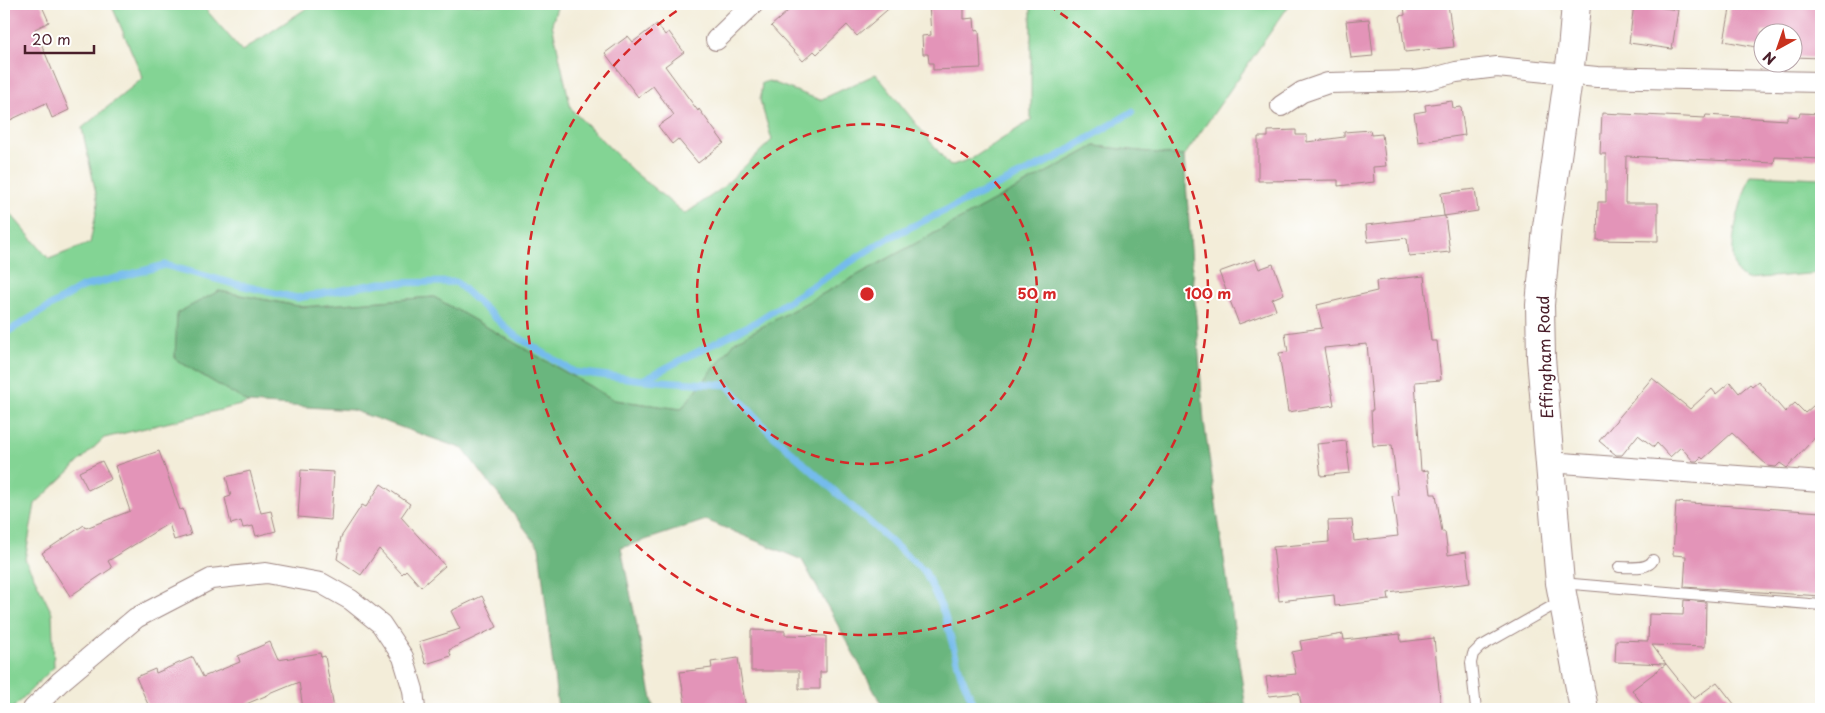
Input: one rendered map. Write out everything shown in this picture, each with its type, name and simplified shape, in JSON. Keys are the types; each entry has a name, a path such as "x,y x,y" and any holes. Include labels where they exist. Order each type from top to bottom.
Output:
{"street":[{"path":"716,40 753,4"},
{"name":"Effingham Road","path":"1576,4 1572,51 1547,227 1540,305 1540,358 1562,592 1584,709"},
{"path":"1281,106 1302,92 1328,83 1414,81 1456,72 1498,67 1597,77 1821,82"},
{"path":"1549,462 1821,482"},
{"path":"33,709 60,682 136,618 211,578 266,573 321,583 351,600 381,624 403,656 413,690 415,709"}],"lane":[{"path":"1619,567 1646,566 1653,560"},
{"path":"1476,709 1471,663 1473,654 1480,647 1562,592 1821,605"}],"green space":[{"path":"111,4 201,4 242,51 313,4 558,4 552,24 571,109 633,171 685,214 721,189 772,140 760,100 762,83 769,81 820,100 876,74 950,166 973,158 1031,120 1031,4 1290,4 1184,156 1095,146 736,341 681,409 614,400 434,297 303,307 219,291 178,313 175,359 249,403 104,438 35,504 25,559 52,613 54,667 12,709 4,709 4,206 49,259 90,243 98,203 82,128 143,78"},
{"path":"1095,146 1184,156 1204,422 1246,709 884,709 802,560 706,520 621,548 654,709 558,709 539,547 463,449 352,410 249,403 175,359 177,313 219,291 303,307 434,297 614,400 681,409 736,341"},
{"path":"1751,175 1821,178 1821,273 1747,279 1738,273 1734,264 1734,238 1739,210"}],"building":[{"path":"4,4 41,4 49,22 35,29 69,110 52,118 46,103 4,123"},
{"path":"796,4 894,4 857,36 847,25 817,54 814,51 803,61 771,26"},
{"path":"929,4 964,4 964,19 974,18 975,31 979,30 981,68 933,70 933,63 929,63 928,54 923,54 922,36 931,35"},
{"path":"1448,4 1454,47 1405,52 1400,16 1405,15 1404,5"},
{"path":"1634,4 1678,10 1672,49 1629,43"},
{"path":"1731,4 1821,4 1821,58 1802,57 1802,22 1752,22 1752,46 1724,41"},
{"path":"1369,19 1373,56 1351,58 1346,21"},
{"path":"657,24 665,35 669,32 684,52 665,66 724,143 698,163 678,139 672,144 658,126 674,115 653,86 638,97 605,53 628,36 633,42"},
{"path":"1452,101 1453,108 1461,107 1465,135 1418,142 1414,113 1426,111 1425,105"},
{"path":"1602,113 1705,118 1706,115 1787,120 1787,116 1799,117 1800,113 1821,114 1821,159 1775,157 1774,163 1626,156 1625,203 1658,203 1658,241 1597,240 1598,202 1606,202 1606,154 1600,154"},
{"path":"1296,130 1296,135 1307,135 1307,142 1344,137 1344,132 1370,130 1371,135 1382,134 1386,166 1373,167 1374,182 1338,186 1338,180 1258,181 1258,137 1268,137 1268,131"},
{"path":"1475,189 1478,211 1444,216 1441,193"},
{"path":"1445,216 1450,252 1409,256 1407,238 1368,242 1366,225"},
{"path":"1255,259 1259,269 1273,264 1284,294 1272,299 1276,310 1239,324 1219,272"},
{"path":"1424,276 1431,341 1437,341 1441,380 1415,382 1421,471 1428,470 1431,494 1436,494 1448,555 1466,552 1470,583 1388,593 1389,600 1335,606 1334,595 1279,601 1273,547 1329,542 1328,521 1352,520 1354,541 1398,536 1392,496 1398,495 1392,445 1373,446 1371,410 1373,410 1367,344 1324,348 1334,405 1288,412 1279,353 1288,352 1285,333 1322,328 1317,305 1377,291 1376,281"},
{"path":"1652,378 1690,409 1712,389 1716,394 1730,382 1739,393 1750,384 1752,386 1758,381 1785,412 1795,403 1805,413 1821,399 1821,431 1787,468 1780,463 1776,467 1768,466 1732,433 1703,459 1701,457 1697,461 1693,461 1681,447 1670,457 1657,443 1654,447 1638,435 1622,455 1616,455 1599,441"},
{"path":"1346,441 1350,473 1321,476 1317,444"},
{"path":"159,451 180,510 183,509 191,535 174,540 169,523 108,561 112,568 70,596 42,553 84,525 86,528 130,511 115,466"},
{"path":"102,461 111,479 88,490 79,472"},
{"path":"301,470 334,472 331,520 298,517"},
{"path":"250,471 261,513 271,511 276,531 256,536 253,526 243,528 241,521 231,524 225,498 231,496 226,477"},
{"path":"381,484 410,504 401,517 445,566 421,587 406,570 402,574 379,549 361,575 337,559 341,537 362,505 366,507"},
{"path":"1676,502 1821,512 1821,596 1684,587 1686,556 1673,555"},
{"path":"482,596 497,627 449,650 451,656 426,664 419,642 460,629 451,611"},
{"path":"1684,600 1706,602 1705,647 1652,645 1666,664 1615,662 1616,640 1648,641 1649,614 1683,615"},
{"path":"751,630 785,631 785,635 826,636 826,672 820,672 820,689 799,689 799,671 751,671"},
{"path":"1343,634 1344,640 1400,634 1401,642 1434,638 1441,709 1302,709 1299,693 1269,696 1266,677 1296,674 1292,652 1302,650 1300,641"},
{"path":"270,642 278,660 320,653 321,657 325,656 334,709 303,709 299,682 234,709 150,709 136,677 155,669 156,673 193,657 203,677 240,662 238,656"},
{"path":"738,658 746,709 686,709 680,672 712,668 711,662"},
{"path":"1666,664 1694,699 1717,682 1738,709 1646,709 1632,690"}],"waterway":[{"path":"644,379 754,323 888,238 1057,157 1132,112"},
{"path":"4,337 7,332 82,287 165,265 297,298 381,283 456,282 513,334 574,372 644,380 727,385 771,434 925,572 944,613 961,675 976,709"}]}
